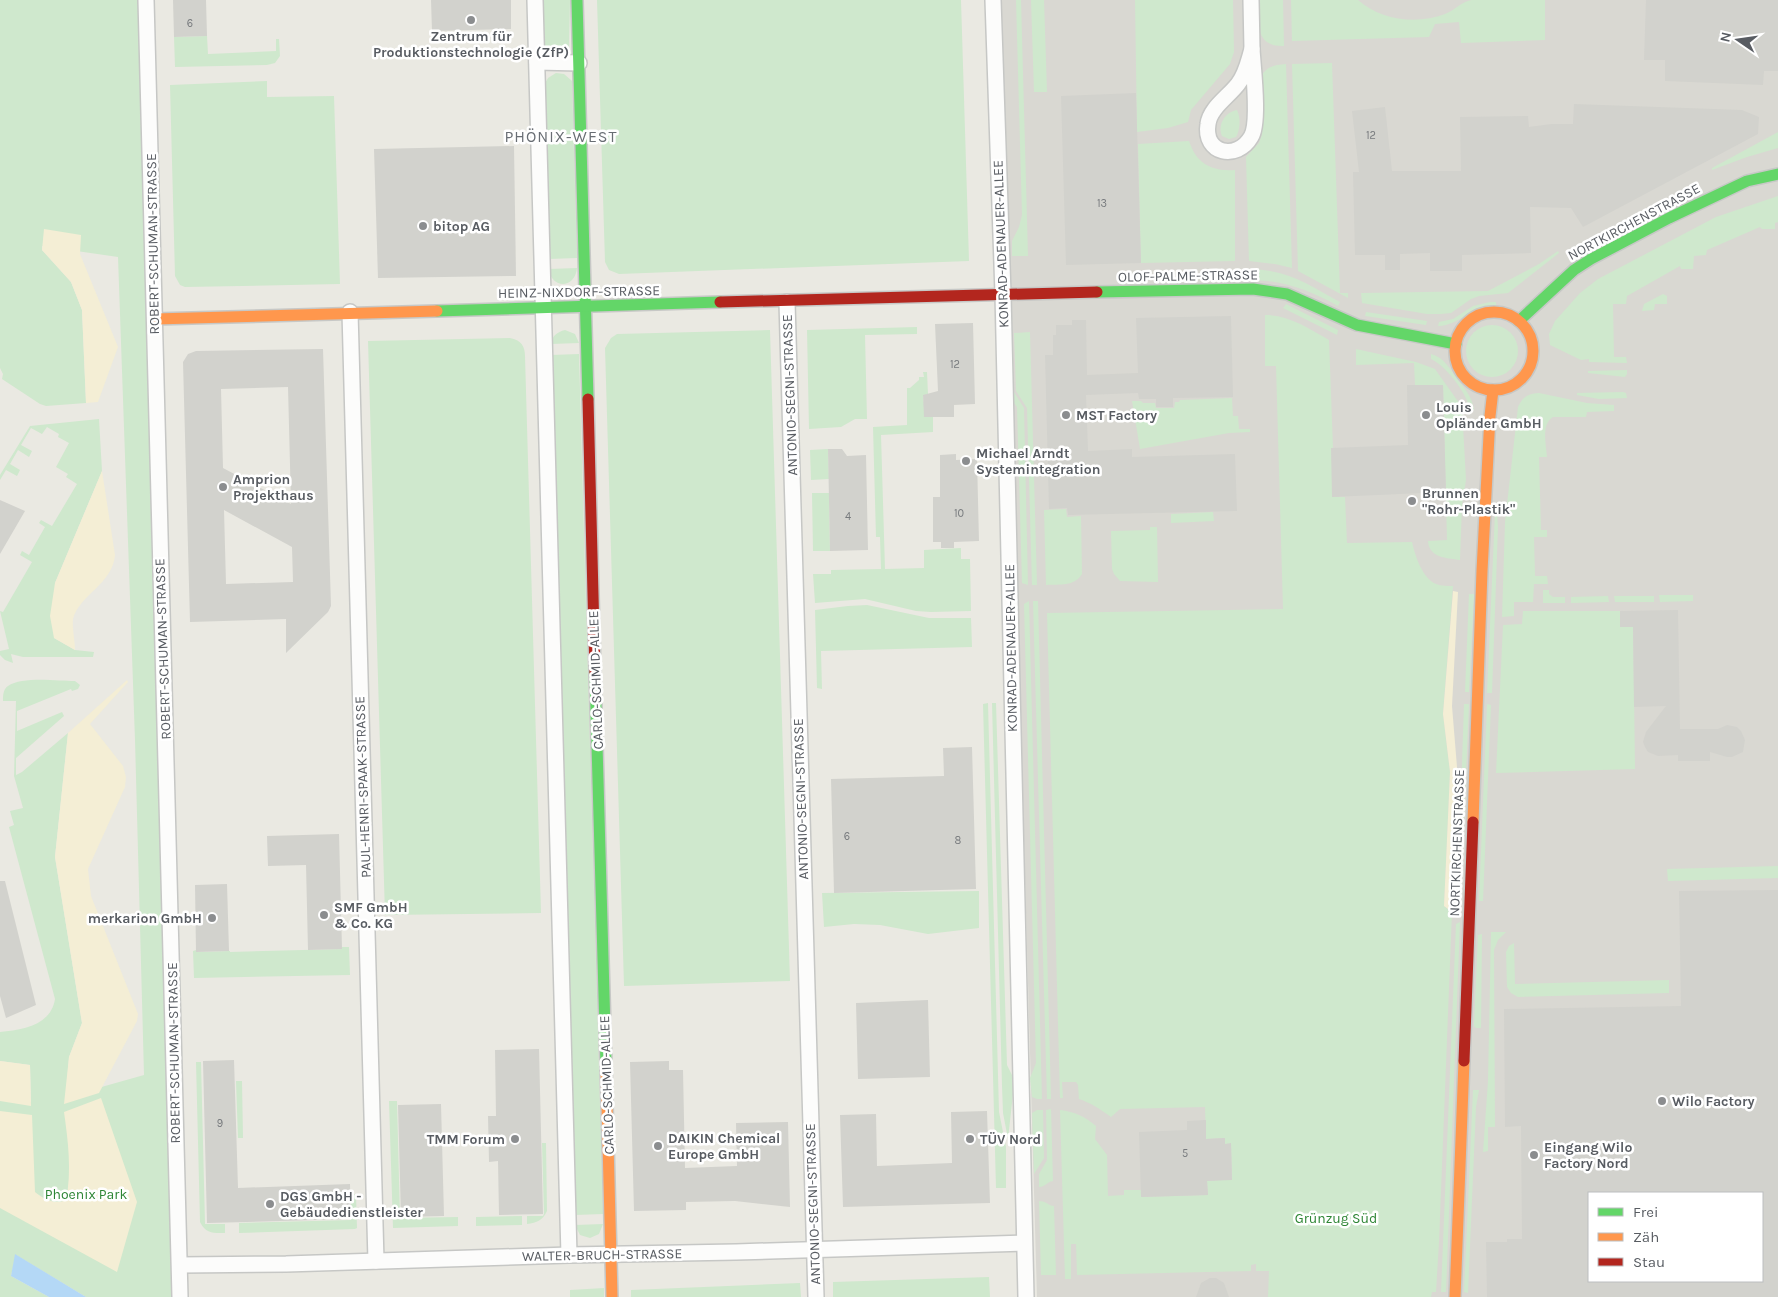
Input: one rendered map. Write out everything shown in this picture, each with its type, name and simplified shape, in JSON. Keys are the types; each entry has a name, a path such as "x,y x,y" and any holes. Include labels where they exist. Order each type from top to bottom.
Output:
{"street":[{"name":"ROBERT-SCHUMAN-STRASSE","path":"146,0 180,1297"},
{"path":"536,0 569,1255"},
{"name":"CARLO-SCHMID-ALLEE","path":"577,0 612,1297"},
{"name":"KONRAD-ADENAUER-ALLEE","path":"993,0 1003,294 1022,1094 1021,1150 1026,1297"},
{"path":"1251,0 1255,121 1253,136 1239,150 1223,151 1212,146 1208,138 1208,121 1244,75 1252,49"},
{"path":"537,62 579,63"},
{"name":"NORTKIRCHENSTRASSE","path":"1519,321 1574,270 1591,259 1669,218 1747,181 1778,174"},
{"name":"OLOF-PALME-STRASSE","path":"1003,294 1270,290 1303,300 1338,318 1357,325 1456,344"},
{"name":"HEINZ-NIXDORF-STRASSE","path":"155,319 350,312 787,302 1003,294"},
{"name":"ANTONIO-SEGNI-STRASSE","path":"787,302 816,1297"},
{"name":"PAUL-HENRI-SPAAK-STRASSE","path":"350,312 376,1261"},
{"path":"1497,312 1509,315 1519,321 1531,341 1533,353 1525,375 1516,383 1505,388 1493,390 1482,388 1472,383 1464,376 1455,356 1459,334 1466,324 1475,317 1497,312"},
{"name":"NORTKIRCHENSTRASSE","path":"1455,1297 1482,571 1493,390"},
{"name":"WALTER-BRUCH-STRASSE","path":"180,1265 1024,1244"}],"shaded area":[{"path":"1000,0 1778,0 1778,1297 1037,1297"}],"green space":[{"name":"Phoenix Park","path":"0,0 139,0 174,1297 86,1297 16,1255 11,1276 49,1297 0,1297 0,1097 31,1102 30,1065 0,1061 0,1032 26,1028 42,1020 48,1015 55,999 9,827 14,825 10,811 23,808 14,776 16,701 3,701 5,689 14,683 31,680 50,680 75,681 80,685 78,689 72,691 71,689 17,711 17,731 62,712 64,716 16,758 16,775 68,733 55,857 82,1023 69,1057 66,1097 144,1075 135,740 118,257 42,246 42,250 71,282 82,310 86,403 46,406 2,379 3,374 0,368"},
{"path":"541,0 570,0 569,50 562,55 551,55 543,46"},
{"path":"597,0 961,0 969,261 619,274 609,270 605,262"},
{"path":"1016,0 1021,0 1028,256 1012,256 1012,241 1019,227 1022,215"},
{"path":"1031,0 1044,0 1047,92 1034,92"},
{"path":"1135,0 1233,0 1234,52 1230,64 1191,110 1188,122 1168,128 1137,132"},
{"path":"1258,0 1283,0 1284,46 1274,45 1263,38 1260,32"},
{"path":"1291,0 1358,0 1377,12 1399,19 1411,20 1445,14 1472,0 1545,0 1545,40 1461,43 1459,22 1435,24 1429,37 1292,41"},
{"path":"207,36 208,54 276,51 276,39 279,39 280,56 275,63 267,65 175,67 174,37"},
{"path":"1332,63 1340,293 1348,293 1348,298 1298,271 1292,64"},
{"path":"1286,64 1292,268 1249,261 1246,157 1259,143 1262,134 1260,79 1270,67"},
{"path":"556,73 564,74 572,81 577,258 549,259 543,87 548,78"},
{"path":"267,81 267,97 334,96 340,284 185,287 180,285 175,276 170,85"},
{"path":"1237,110 1239,120 1238,131 1236,137 1229,139 1222,136 1221,123 1229,113"},
{"path":"1778,132 1778,148 1712,170 1712,168"},
{"path":"1189,141 1197,156 1206,165 1220,170 1235,170 1235,261 1141,263 1138,144"},
{"path":"1778,196 1778,222 1775,223 1775,229 1762,229 1760,227 1707,250 1706,255 1694,256 1693,269 1681,269 1680,266 1627,296 1626,304 1613,304 1614,357 1626,357 1627,363 1589,362 1589,359 1581,360 1550,345 1549,334 1555,321 1580,293 1598,279 1716,217"},
{"path":"1558,251 1559,253 1508,293 1479,296 1471,299 1451,313 1427,314 1362,303 1361,293 1488,291 1539,264"},
{"path":"577,268 572,280 563,284 554,280 549,269"},
{"path":"1249,269 1287,275 1340,302 1338,306 1317,295 1295,287 1261,280 1249,280"},
{"path":"1663,294 1667,296 1667,304 1655,304 1654,310 1642,311 1644,304"},
{"path":"1496,302 1496,306 1480,309 1446,325 1438,326 1439,322 1453,319 1473,306"},
{"path":"1286,304 1338,330 1337,335 1283,308"},
{"path":"1366,312 1427,321 1426,325 1365,316"},
{"name":"Grünzug Süd","path":"1265,315 1290,320 1329,340 1333,448 1332,497 1345,497 1347,543 1412,542 1417,559 1427,577 1436,584 1453,586 1443,714 1450,772 1444,906 1452,912 1439,1242 1436,1292 1432,1292 1431,1297 1268,1297 1269,1271 1256,1271 1256,1264 1251,1265 1251,1271 1077,1275 1076,1244 1071,1244 1071,1279 1065,1279 1060,1110 1079,1115 1096,1126 1095,1139 1107,1155 1108,1196 1124,1195 1124,1190 1141,1190 1141,1197 1208,1195 1207,1181 1232,1179 1231,1144 1225,1144 1224,1138 1206,1139 1205,1107 1120,1109 1111,1117 1088,1102 1079,1099 1076,1082 1062,1082 1063,1098 1060,1098 1047,613 1283,609 1276,366 1265,366"},
{"path":"1487,325 1497,325 1511,332 1518,346 1518,356 1511,370 1497,377 1487,377 1477,373 1470,366 1466,356 1466,346 1470,336 1477,329"},
{"path":"917,327 917,334 865,335 867,419 855,419 841,427 809,429 807,330"},
{"path":"565,330 575,334 579,343 551,344 555,335"},
{"path":"770,330 790,981 624,986 605,348 611,338 617,334"},
{"path":"1030,332 1037,585 1032,585 1027,408 1016,391 1014,333"},
{"path":"510,338 522,344 525,356 541,913 385,915 368,341"},
{"path":"1356,349 1416,362 1435,369 1462,407 1466,480 1462,505 1460,560 1444,558 1435,554 1429,547 1428,541 1447,540 1443,385 1415,385 1414,363 1356,365"},
{"path":"579,354 603,1214 575,1215 551,355"},
{"path":"1431,354 1440,358 1449,367 1468,393 1474,410 1470,410 1460,388 1443,368 1431,359"},
{"path":"1627,370 1625,377 1588,373 1588,371"},
{"path":"923,372 927,372 928,394 923,396 926,417 933,417 933,432 881,435 885,569 924,568 924,550 961,548 961,559 970,559 971,611 916,611 865,599 815,603 813,574 831,574 831,570 881,569 880,537 876,537 873,427 907,425 907,388 910,388 919,380 919,377 924,377"},
{"path":"1012,389 1024,408 1028,585 1022,583 1017,407 1012,400"},
{"path":"1539,393 1587,403 1614,405 1614,411 1587,412 1586,417 1553,417 1549,420 1545,435 1547,457 1539,457 1541,530 1547,530 1547,537 1534,537 1535,576 1547,576 1548,584 1534,584 1533,602 1514,602 1514,616 1502,617 1505,522 1518,407 1526,397"},
{"path":"1577,393 1626,393 1627,398 1599,399 1577,395"},
{"path":"1232,398 1233,416 1238,416 1239,429 1250,429 1250,432 1229,433 1140,449 1132,401 1155,403 1156,408 1174,408 1175,402 1180,400"},
{"path":"99,419 102,471 55,583 54,638 75,650 94,652 93,657 23,657 11,654 13,663 5,660 0,655 0,651 9,649 0,611 3,612 32,562 20,555 22,551 29,555 45,527 39,523 41,520 52,526 77,484 66,477 68,474 56,467 69,443 58,437 59,434 47,427 42,434 31,428 21,445 32,451 29,457 18,450 10,464 20,470 17,476 6,470 0,480 0,475 30,426"},
{"path":"828,449 829,479 811,480 810,450"},
{"path":"812,493 829,493 830,551 813,551"},
{"path":"1066,509 1067,517 1081,516 1082,574 1071,583 1046,585 1044,510"},
{"path":"1213,512 1214,521 1171,523 1171,514"},
{"path":"1495,513 1497,513 1498,527 1492,693 1487,693"},
{"path":"1150,527 1157,527 1158,582 1120,581 1112,569 1111,531 1150,530"},
{"path":"1543,590 1549,590 1549,594 1553,597 1565,597 1565,603 1543,603"},
{"path":"1469,594 1474,594 1469,692 1465,692"},
{"path":"1659,595 1693,595 1693,601 1660,602"},
{"path":"1608,596 1609,602 1571,603 1571,597"},
{"path":"1614,596 1654,596 1654,602 1615,602"},
{"path":"1029,601 1042,1099 1032,1097 1030,1078 1036,1063 1024,604"},
{"path":"1033,601 1038,601 1051,1099 1047,1099"},
{"path":"867,605 929,618 971,618 972,647 821,651 822,689 817,688 815,610"},
{"path":"1523,611 1633,611 1635,769 1496,773 1503,625 1522,624"},
{"path":"988,703 999,1112 1006,1147 1006,1188 996,1188 983,704"},
{"path":"992,703 996,703 1007,1065 1013,1077 1008,1139 1003,1113 1002,1086"},
{"path":"1464,704 1469,704 1460,914 1457,912"},
{"path":"1487,704 1491,705 1483,901 1479,901"},
{"path":"1778,866 1778,878 1668,881 1667,869"},
{"path":"979,891 979,928 928,934 880,925 854,924 824,927 822,893"},
{"path":"1460,922 1446,1292 1441,1292 1456,924"},
{"path":"1491,932 1506,932 1498,940 1494,950 1495,1127 1488,1127 1488,1151 1483,1152 1488,1081"},
{"path":"1482,934 1481,1028 1476,1028 1474,1026 1478,935"},
{"path":"1514,943 1515,984 1669,980 1669,993 1518,997 1511,993 1507,987 1506,952 1509,946"},
{"path":"342,947 349,947 350,975 194,978 193,951 196,950 197,952 230,952 342,949"},
{"path":"196,1062 201,1062 205,1224 225,1224 225,1233 207,1231 200,1222"},
{"path":"236,1081 242,1081 243,1138 238,1138"},
{"path":"1473,1090 1479,1090 1476,1107 1468,1293 1464,1292"},
{"path":"389,1101 397,1101 400,1218 458,1217 458,1226 393,1228"},
{"path":"1051,1109 1053,1181 1039,1187 1039,1174 1047,1160 1046,1110"},
{"path":"1037,1110 1043,1110 1044,1158 1034,1174 1032,1113"},
{"path":"542,1143 546,1143 547,1211 544,1217 534,1223 527,1224 527,1216 543,1216 544,1214"},
{"path":"351,1194 356,1194 357,1228 355,1229 239,1233 239,1223 351,1220"},
{"path":"1039,1201 1054,1206 1056,1275 1041,1275"},
{"path":"522,1216 522,1225 476,1226 476,1217"},
{"path":"603,1224 599,1234 590,1238 580,1235 575,1225"},
{"path":"989,1277 990,1297 833,1297 833,1282"},
{"path":"800,1283 801,1297 631,1297 631,1290"},
{"path":"604,1288 604,1297 570,1297 570,1290"}],"sand":[{"path":"44,229 81,235 80,254 118,347 98,402 86,403 82,310 71,282 42,250"},
{"path":"102,471 115,555 113,565 108,574 76,611 73,619 75,650 54,638 50,616 55,583"},
{"path":"1453,591 1458,592 1452,706 1457,767 1452,912 1444,906 1450,772 1443,714"},
{"path":"127,680 128,682 90,724 123,766 126,777 125,787 88,869 91,896 138,1014 137,1021 99,1093 64,1104 69,1057 82,1023 55,857 68,733"},
{"path":"0,1061 30,1065 31,1106 0,1101"},
{"path":"101,1098 137,1202 117,1272 0,1208 0,1111 32,1115 35,1192 42,1197 57,1202 66,1200 69,1178 64,1112"}],"water":[{"path":"15,1254 86,1297 49,1297 11,1276"}],"building":[{"path":"173,0 206,0 207,36 174,37"},
{"name":"Zentrum für Produktionstechnologie (ZfP)","path":"431,0 511,0 511,29 432,31"},
{"path":"1646,0 1778,0 1778,71 1764,71 1763,85 1665,81 1665,60 1644,60"},
{"path":"1136,93 1141,263 1066,265 1061,96"},
{"path":"1574,104 1742,110 1759,117 1758,134 1583,227 1571,208 1530,207 1531,253 1462,255 1462,271 1430,271 1430,253 1400,254 1400,270 1385,270 1385,255 1355,255 1353,172 1359,172 1352,111 1385,107 1392,171 1461,171 1460,117 1528,116 1529,127 1573,124"},
{"name":"bitop AG","path":"514,146 516,276 378,278 374,149"},
{"path":"1231,316 1233,397 1173,398 1173,407 1156,407 1156,399 1139,399 1138,393 1086,395 1088,451 1132,449 1132,457 1235,454 1237,511 1068,515 1067,508 1049,509 1045,355 1053,355 1053,335 1056,335 1056,325 1072,325 1072,320 1086,320 1087,375 1138,373 1136,318"},
{"path":"973,323 975,404 954,405 954,417 924,417 923,395 938,391 935,324"},
{"name":"Amprion Projekthaus","path":"323,349 331,606 328,612 286,653 286,619 190,622 183,362 188,354 196,351","holes":["288,387 291,504 223,468 221,389","224,510 292,547 293,582 226,584"]},
{"name":"Louis Opländer GmbH","path":"1407,385 1443,385 1446,492 1332,497 1331,448 1408,445"},
{"path":"828,449 842,449 847,456 866,455 868,550 830,551"},
{"path":"956,454 956,460 977,459 979,541 954,542 954,548 941,548 941,542 933,542 933,497 940,497 940,455"},
{"path":"0,500 25,511 0,554"},
{"path":"1678,610 1680,729 1718,729 1727,725 1737,727 1745,740 1743,752 1732,757 1710,752 1710,761 1678,761 1678,755 1658,756 1648,752 1643,742 1646,732 1666,706 1634,707 1633,627 1620,627 1620,611"},
{"path":"972,747 976,889 834,893 831,779 944,776 943,748"},
{"name":"SMF GmbH & Co. KG","path":"339,834 342,949 308,950 306,865 268,866 267,836"},
{"path":"0,881 5,881 36,1005 6,1018 0,996"},
{"name":"merkarion GmbH","path":"227,884 229,951 196,952 195,885"},
{"name":"Wilo Factory","path":"1778,890 1778,1297 1487,1297 1486,1242 1507,1242 1507,1239 1522,1239 1521,1126 1505,1127 1504,1009 1681,1006 1679,891"},
{"path":"928,1000 930,1077 858,1079 856,1003"},
{"name":"TMM Forum","path":"539,1049 543,1214 499,1215 498,1161 489,1162 488,1116 496,1116 495,1050"},
{"path":"234,1060 238,1188 350,1184 351,1219 207,1223 203,1061"},
{"name":"DAIKIN Chemical Europe GmbH","path":"669,1061 669,1070 683,1070 685,1168 737,1166 736,1123 788,1122 790,1207 735,1201 686,1202 686,1210 634,1211 630,1062"},
{"path":"441,1104 444,1216 401,1217 398,1105"},
{"name":"TÜV Nord","path":"987,1111 990,1203 843,1207 840,1115 876,1114 877,1166 952,1163 951,1112"},
{"path":"1206,1120 1206,1139 1225,1138 1225,1144 1231,1143 1232,1180 1207,1181 1208,1195 1141,1197 1139,1132 1187,1130 1187,1121"},
{"path":"1210,1278 1216,1278 1224,1283 1229,1297 1196,1297 1201,1283"}],"traffic: fast":[{"path":"577,0 588,399"},
{"path":"1519,321 1574,270 1591,259 1669,218 1747,181 1778,174"},
{"path":"1097,292 1253,289 1287,294 1357,325 1456,344"},
{"path":"437,311 720,302"},
{"path":"595,673 606,1066"}],"traffic: slow":[{"path":"155,319 437,311"},
{"path":"1494,312 1509,315 1521,324 1530,336 1533,351 1530,366 1521,378 1509,387 1494,390 1479,387 1467,378 1458,366 1455,351 1458,336 1467,324 1479,315 1494,312"},
{"path":"1473,822 1482,571 1493,390"},
{"path":"1455,1297 1464,1061"},
{"path":"606,1066 612,1297"}],"traffic: jam":[{"path":"720,302 1097,292"},
{"path":"588,399 595,673"},
{"path":"1464,1061 1473,822"}],"place":[{"name":"Zentrum für Produktionstechnologie (ZfP)","path":"471,20"},
{"name":"bitop AG","path":"423,226"},
{"name":"MST Factory","path":"1066,415"},
{"name":"Louis Opländer GmbH","path":"1426,415"},
{"name":"Michael Arndt Systemintegration","path":"966,461"},
{"name":"Amprion Projekthaus","path":"223,487"},
{"name":"Brunnen \"Rohr-Plastik\"","path":"1412,501"},
{"name":"SMF GmbH & Co. KG","path":"324,915"},
{"name":"merkarion GmbH","path":"212,918"},
{"name":"Wilo Factory","path":"1662,1101"},
{"name":"TMM Forum","path":"515,1139"},
{"name":"TÜV Nord","path":"970,1139"},
{"name":"DAIKIN Chemical Europe GmbH","path":"658,1146"},
{"name":"Eingang Wilo Factory Nord","path":"1534,1155"},
{"name":"DGS GmbH - Gebäudedienstleister","path":"270,1204"}],"district":[{"name":"PHÖNIX-WEST","path":"561,136"}]}
